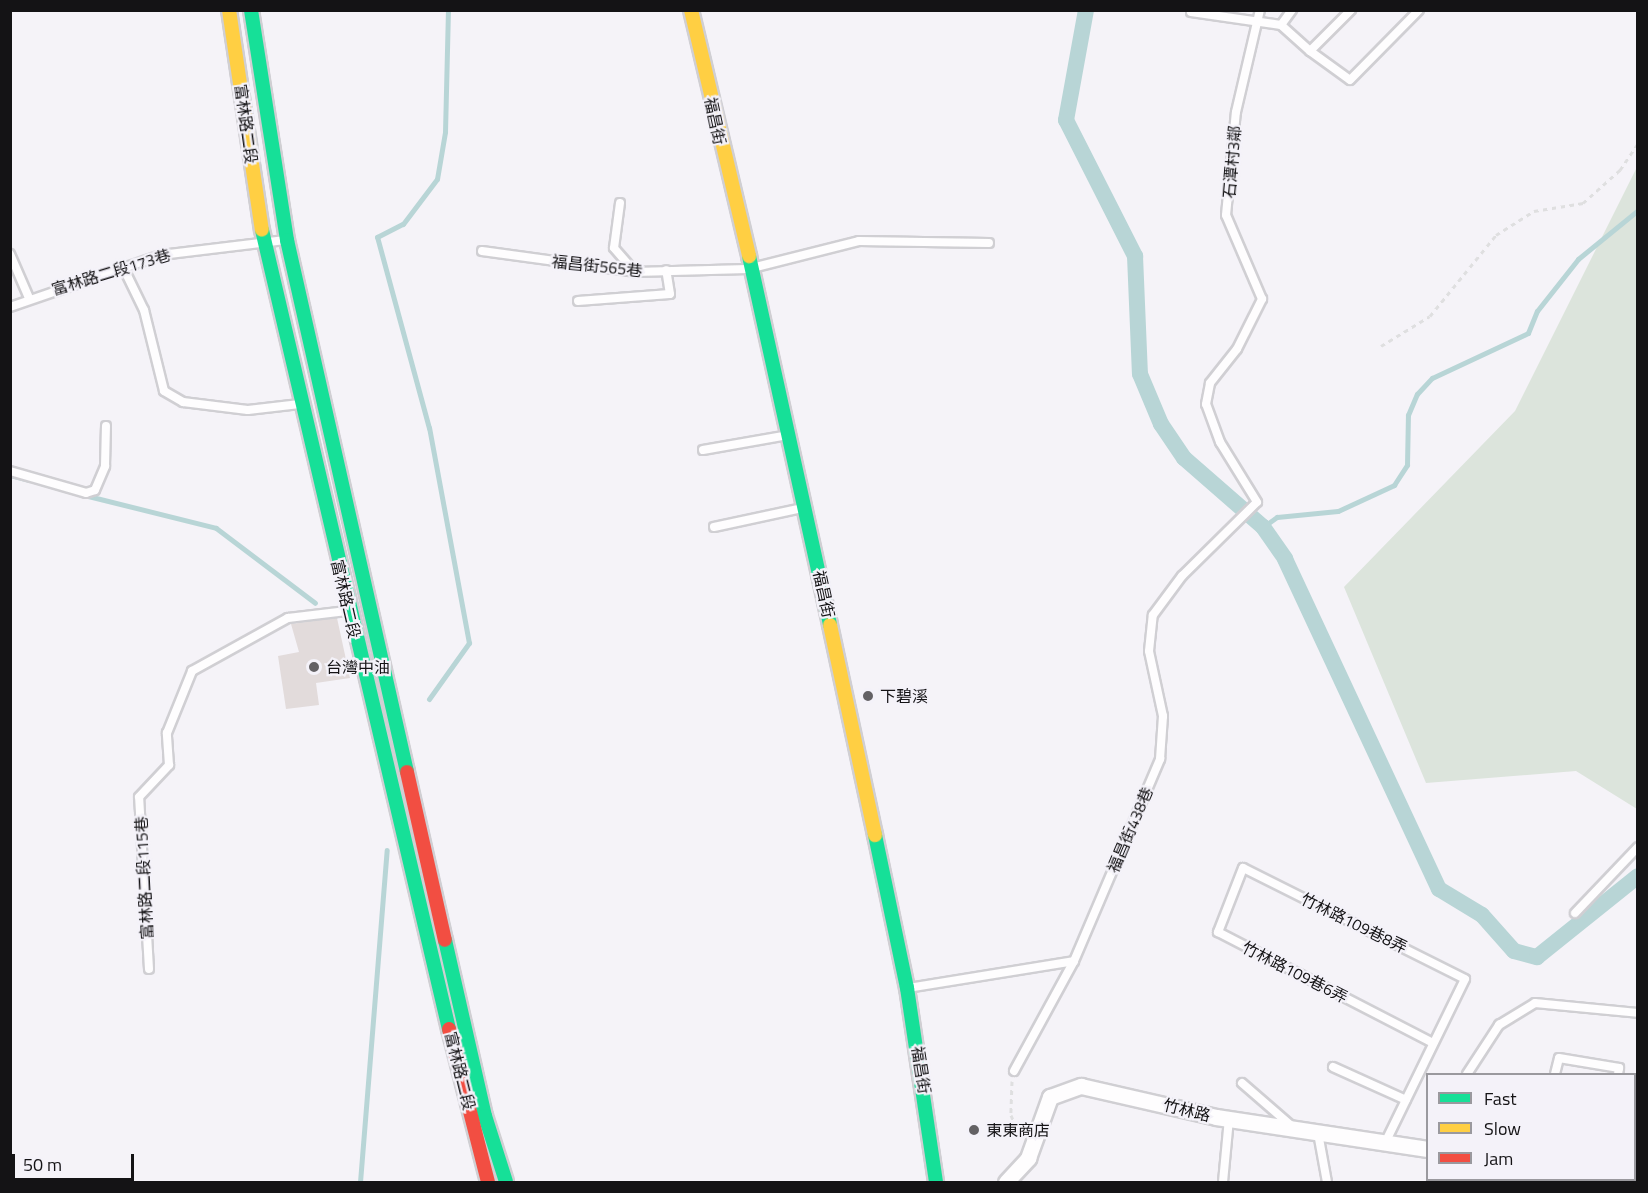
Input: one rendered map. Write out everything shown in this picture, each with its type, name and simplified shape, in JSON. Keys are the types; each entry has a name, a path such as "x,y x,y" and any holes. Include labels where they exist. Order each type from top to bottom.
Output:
{"main road":[{"name":"富林路二段","path":"229,10 264,244 368,696 488,1182"},
{"name":"富林路二段","path":"250,10 287,240 485,1116 506,1182"},
{"name":"福昌街","path":"690,10 748,269 790,434 907,988 936,1182"},
{"path":"239,78 260,73"}],"street":[{"path":"368,696 389,692"},
{"name":"竹林路","path":"1006,1182 1028,1158 1050,1097 1082,1086 1229,1119 1385,1143 1426,1147"}],"lane":[{"path":"1281,25 1292,10"},
{"path":"1311,51 1351,10"},
{"path":"1191,12 1259,15 1281,25 1350,80 1419,10"},
{"name":"石潭村3鄰","path":"1211,548 1257,502 1220,442 1206,404 1210,383 1237,350 1262,299 1226,215 1236,112 1259,15"},
{"path":"620,203 614,248 635,273"},
{"name":"富林路二段173巷","path":"10,307 29,298 160,255 287,240"},
{"name":"福昌街565巷","path":"482,251 635,273 666,270 748,269 860,241 989,243"},
{"path":"10,255 29,298"},
{"path":"123,267 144,310 164,391 183,402 248,410 301,404"},
{"path":"578,301 670,294 666,270"},
{"path":"10,471 86,493 95,490 105,466 106,426"},
{"path":"703,450 790,434"},
{"path":"714,527 805,508"},
{"name":"福昌街438巷","path":"1014,1071 1074,961 1160,759 1163,716 1149,651 1153,615 1211,548"},
{"name":"富林路二段115巷","path":"149,969 140,797 169,765 167,734 192,671 288,618 369,608"},
{"path":"1575,913 1638,847"},
{"name":"竹林路109巷8弄","path":"1243,868 1465,979 1433,1043"},
{"name":"竹林路109巷6弄","path":"1243,868 1218,932 1433,1043"},
{"path":"907,988 1074,961"},
{"path":"1468,1073 1499,1025 1535,1003 1638,1013"},
{"path":"1385,1143 1433,1043"},
{"path":"1555,1073 1559,1058 1619,1068 1618,1073"},
{"path":"1333,1067 1406,1100"},
{"path":"1242,1083 1295,1129"},
{"path":"1223,1182 1229,1119"},
{"path":"1318,1133 1327,1182"}],"path":[{"path":"1382,346 1430,316 1496,236 1534,211 1583,203 1620,170 1638,143"},
{"path":"1014,1071 1011,1115 1028,1158"}],"shaded area":[{"path":"1637,167 1637,809 1576,771 1426,783 1344,587 1515,411"}],"building":[{"name":"台灣中油","path":"337,618 350,678 316,683 319,705 286,709 278,656 299,652 291,624"}],"waterway":[{"path":"429,699 469,643 429,428 377,237 403,224 437,179 445,132 448,10"},
{"path":"1086,10 1066,120 1135,256 1140,374 1161,424 1184,458 1263,527 1285,559 1439,889 1482,915 1514,951 1537,957 1638,876"},
{"path":"1263,527 1277,517 1338,511 1394,485 1407,465 1408,415 1417,394 1432,378 1528,333 1537,311 1578,259 1638,210"},
{"path":"10,475 29,480"},
{"path":"84,495 216,528 315,603"},
{"path":"360,1182 387,850"}],"traffic: fast":[{"path":"251,10 287,240 407,772"},
{"path":"262,230 449,1029"},
{"path":"749,256 830,625"},
{"path":"875,835 907,988 936,1182"},
{"path":"445,940 485,1116 506,1182"}],"traffic: slow":[{"path":"229,10 262,230"},
{"path":"691,10 749,256"},
{"path":"830,625 875,835"}],"traffic: jam":[{"path":"407,772 445,940"},
{"path":"449,1029 488,1182"}],"place":[{"name":"台灣中油","path":"314,667"},
{"name":"下碧溪","path":"868,696"},
{"name":"東東商店","path":"974,1130"}]}
